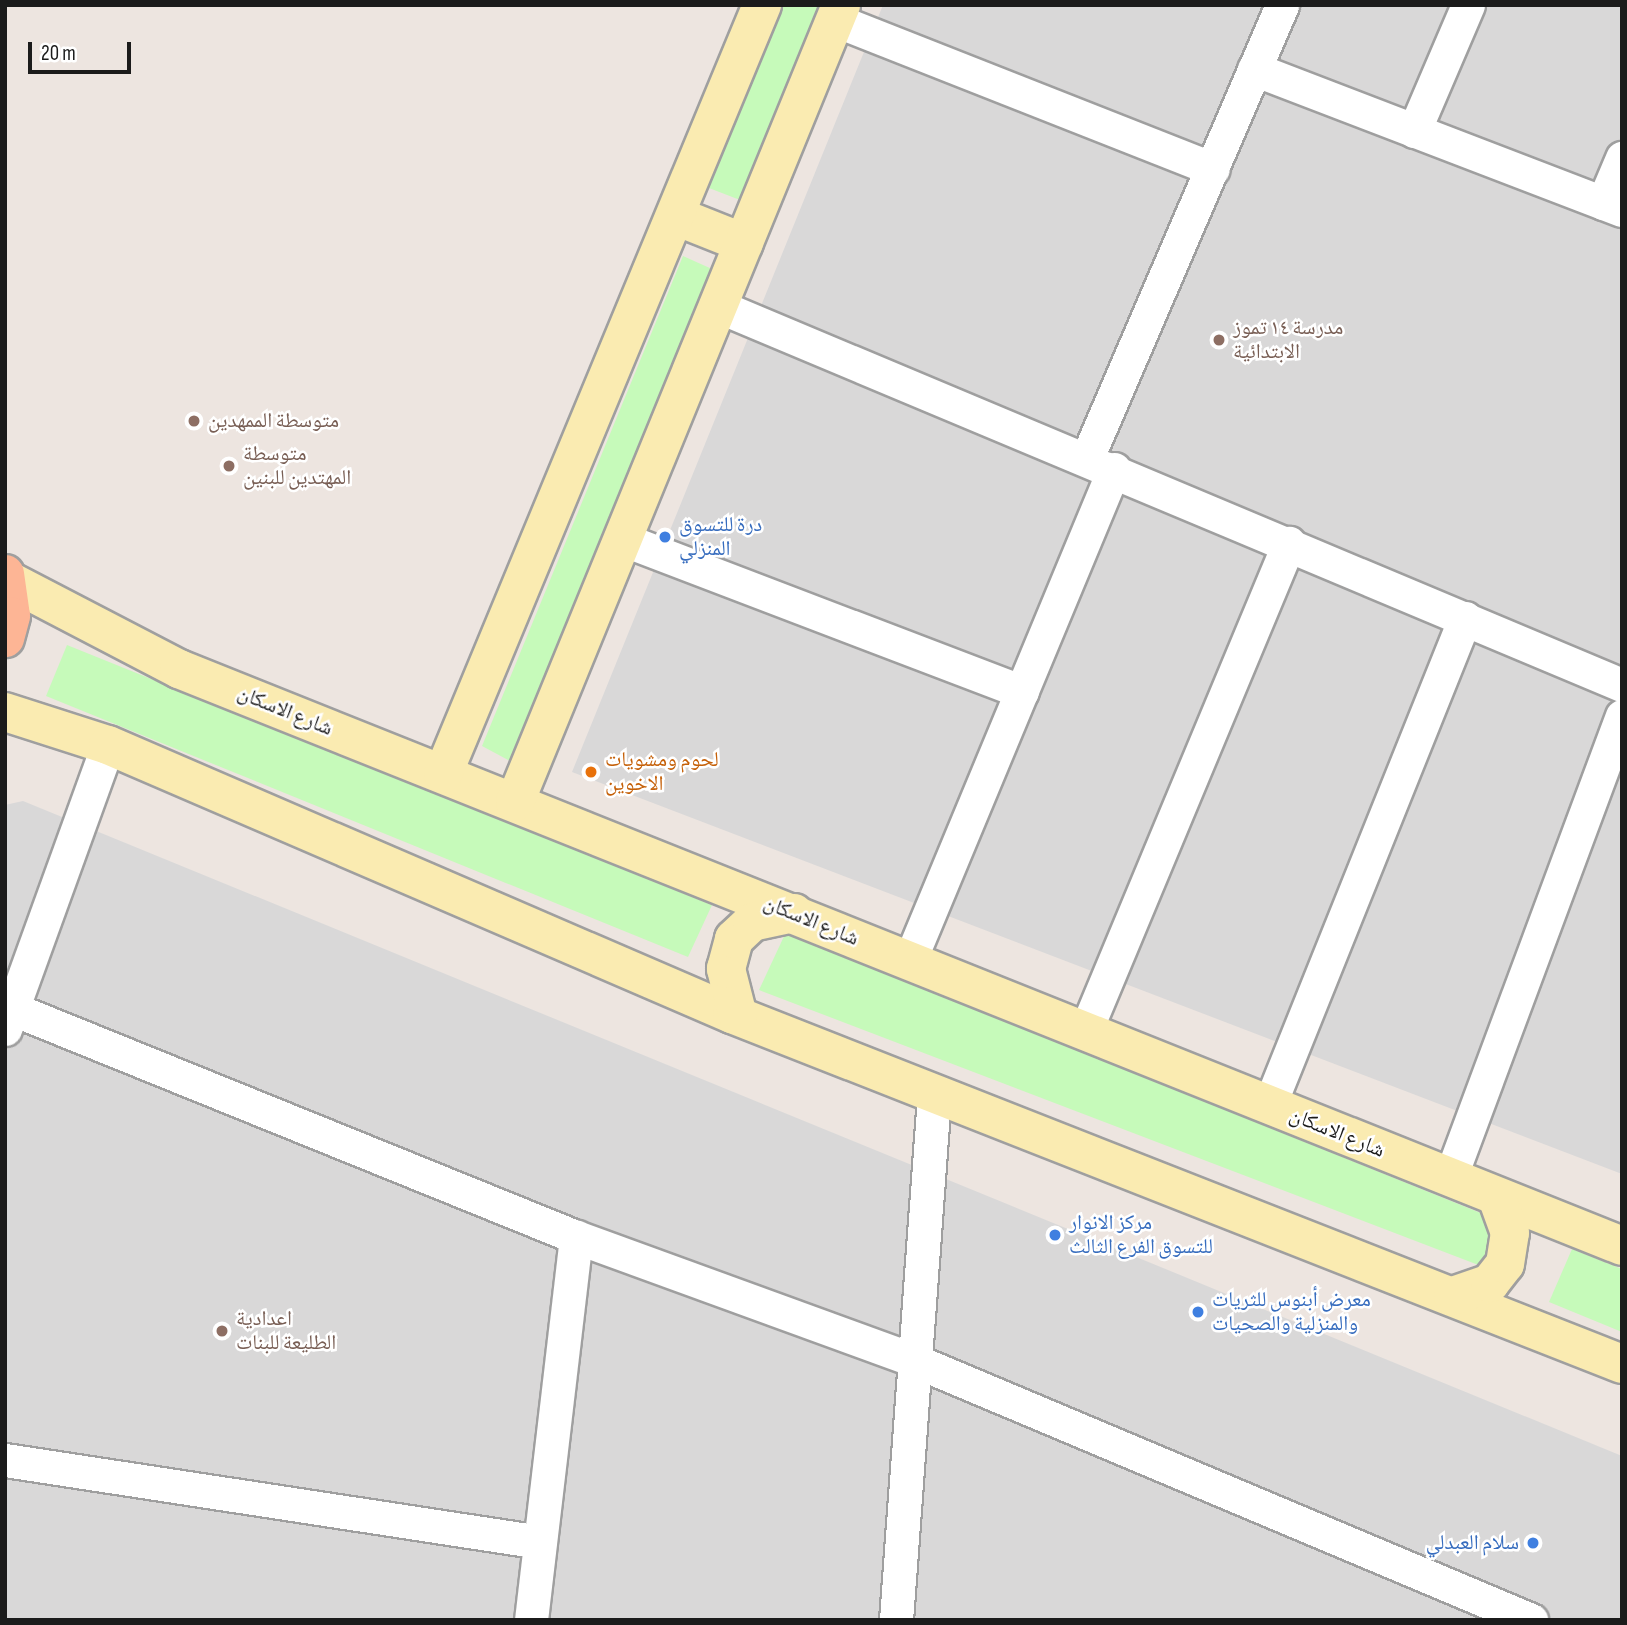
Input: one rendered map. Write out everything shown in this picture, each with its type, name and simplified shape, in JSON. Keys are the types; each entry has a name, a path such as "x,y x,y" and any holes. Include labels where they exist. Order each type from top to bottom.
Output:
{"main road":[{"path":"443,774 762,5"},
{"path":"515,802 838,13"},
{"path":"676,216 744,243"},
{"path":"5,638 6,577"},
{"name":"شارع الاسكان","path":"6,577 135,649 1622,1246"},
{"path":"5,712 108,745 738,1016 934,1096 1622,1364"},
{"path":"738,1016 726,969 734,939 752,922 794,914"},
{"path":"1453,1296 1490,1283 1506,1264 1510,1233 1497,1197"}],"street":[{"path":"1414,131 1468,5"},
{"path":"909,962 1022,692 1101,463 1254,69 1273,8"},
{"path":"838,13 1213,169"},
{"path":"1254,69 1613,206 1622,158"},
{"path":"718,306 1101,463 1622,685"},
{"path":"622,539 1022,692"},
{"path":"1085,1032 1289,543"},
{"path":"1269,1106 1465,618"},
{"path":"1450,1178 1622,716"},
{"path":"108,745 9,1019 576,1237 911,1359 1531,1620"},
{"path":"904,1617 911,1359 934,1096"},
{"path":"531,1620 576,1237"},
{"path":"5,1460 540,1542"}],"shaded area":[{"path":"883,5 1622,5 1622,1174 572,772"},
{"path":"23,801 1622,1456 1622,1620 5,1620 5,805"}],"green space":[{"path":"783,5 819,5 740,200 709,188"},
{"path":"683,256 712,269 510,761 482,746"},
{"path":"67,645 712,905 688,957 46,696"},
{"path":"786,932 1498,1220 1481,1266 759,990"},
{"path":"1572,1249 1622,1269 1622,1332 1549,1302"}],"place":[{"name":"مدرسة ١٤ تموز الابتدائية","path":"1219,340"},
{"name":"متوسطة الممهدين","path":"194,421"},
{"name":"متوسطة المهتدين للبنين","path":"229,466"},
{"name":"درة للتسوق المنزلي","path":"665,537"},
{"name":"لحوم ومشويات الاخوين","path":"591,772"},
{"name":"مركز الانوار للتسوق الفرع الثالث","path":"1055,1235"},
{"name":"معرض أبنوس للثريات والمنزلية والصحيات","path":"1198,1312"},
{"name":"اعدادية الطليعة للبنات","path":"222,1331"},
{"name":"سلام العبدلي","path":"1533,1543"}]}
